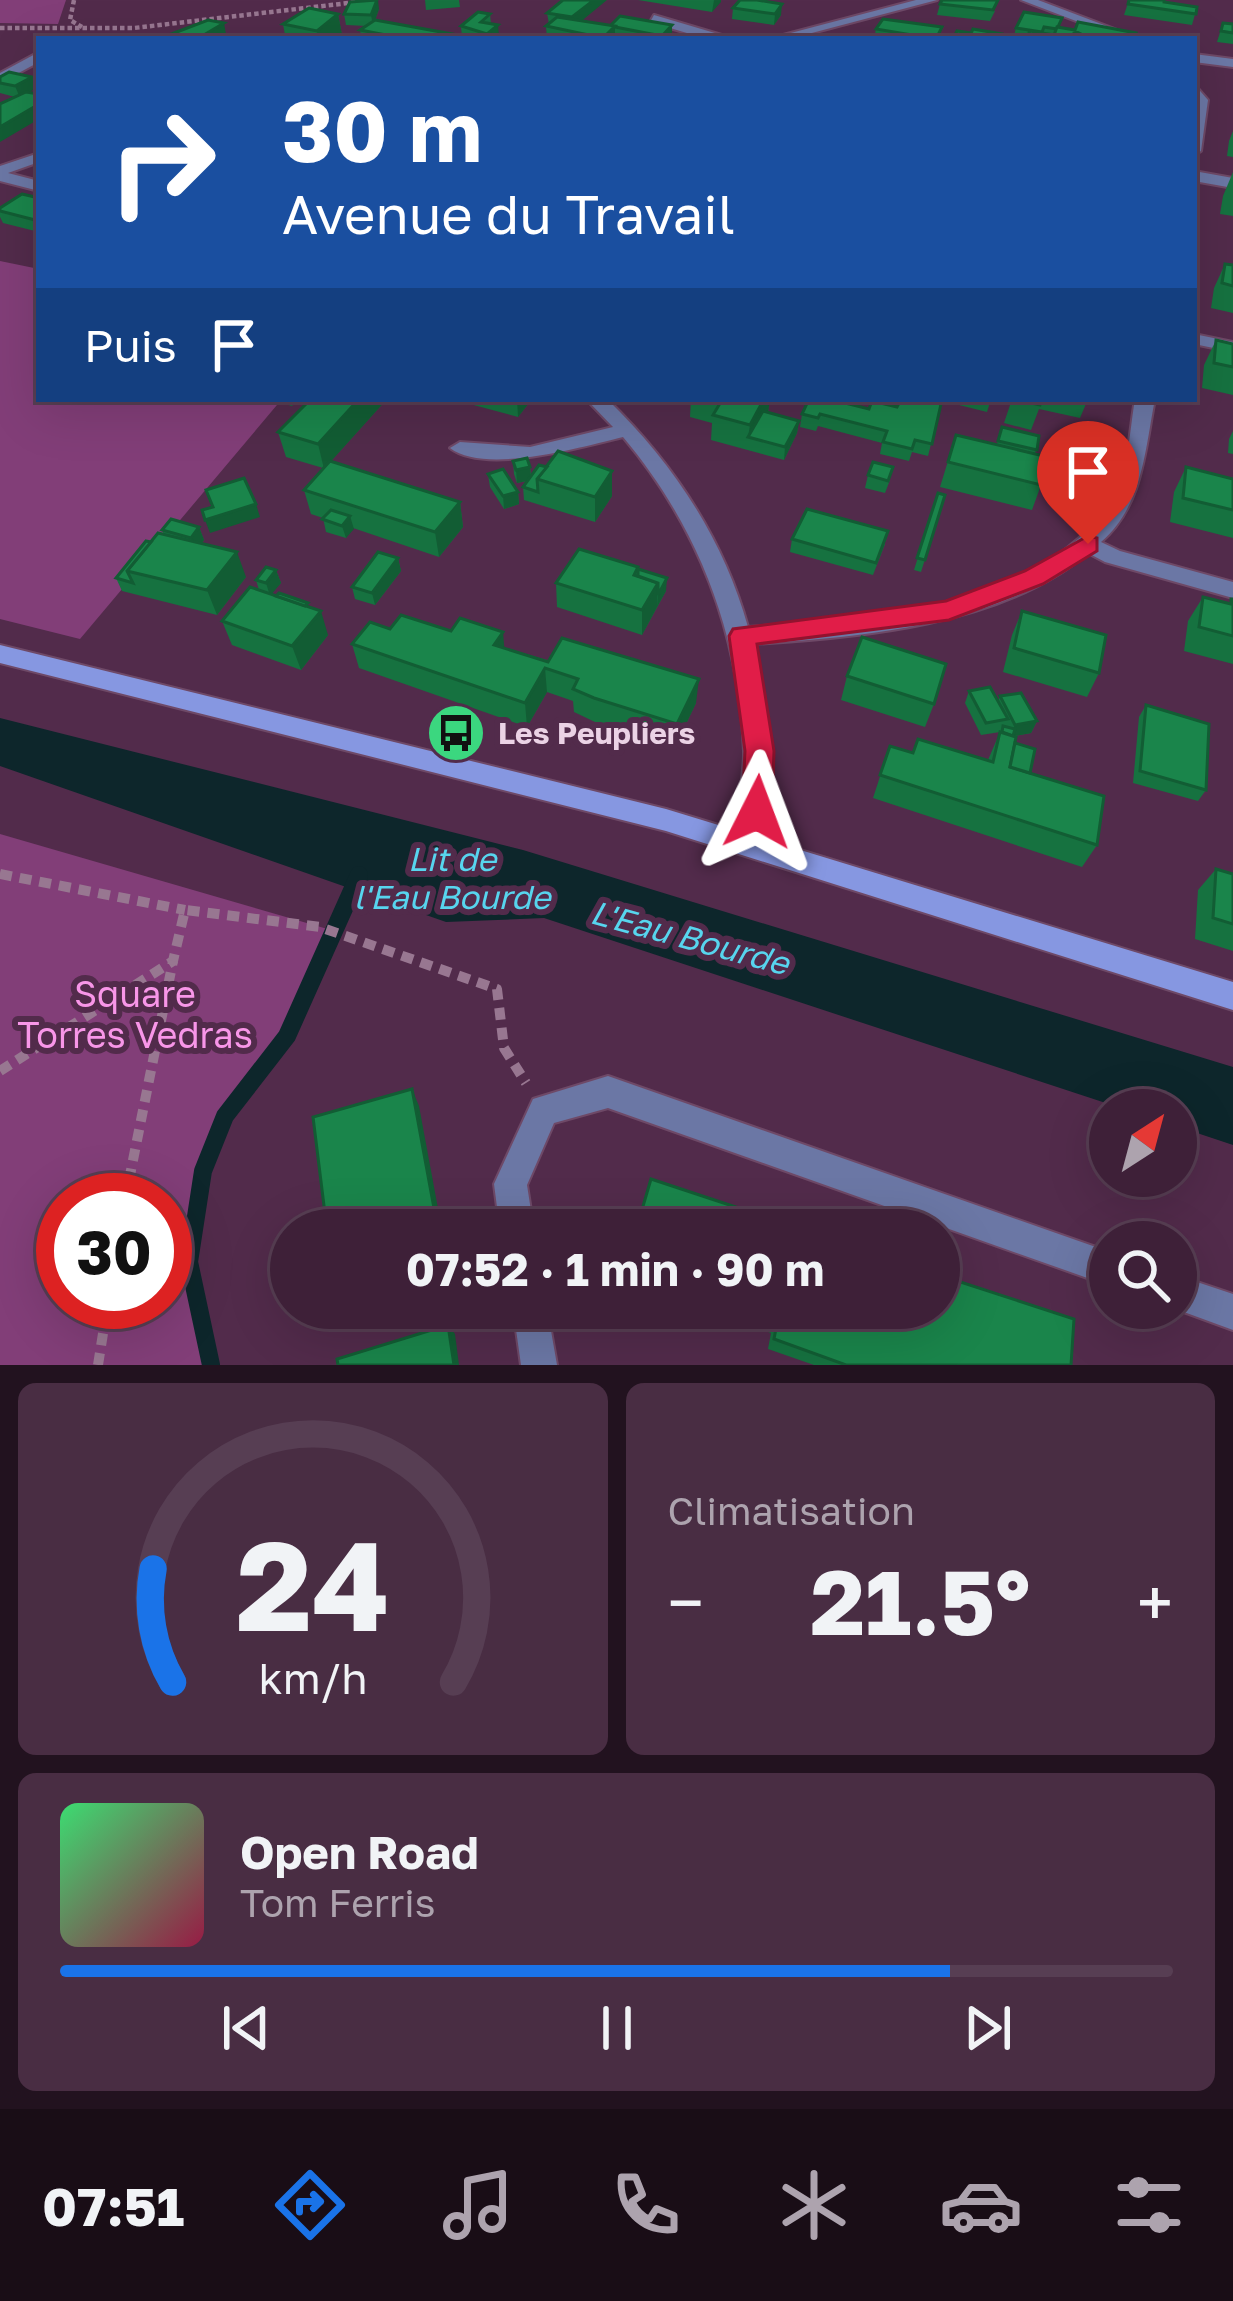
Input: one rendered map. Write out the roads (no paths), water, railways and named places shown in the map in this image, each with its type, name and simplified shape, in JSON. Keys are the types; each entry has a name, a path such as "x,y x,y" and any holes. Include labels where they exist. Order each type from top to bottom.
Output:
{"street":[{"path":"807,36 932,0"},
{"path":"1027,0 1127,36"},
{"path":"654,19 710,36"},
{"path":"0,79 36,58"},
{"path":"1197,58 1233,63"},
{"path":"1197,93 1201,100 1197,129"},
{"path":"0,174 36,158"},
{"path":"0,174 36,185"},
{"path":"1197,177 1233,183"},
{"path":"1197,340 1233,347"},
{"path":"599,402 663,467 697,518 725,582 742,636 760,751 761,793 747,843"},
{"path":"742,636 949,610 1034,578 1088,544 1127,488 1144,402"},
{"path":"460,448 530,453 629,429"},
{"path":"1088,544 1113,557 1233,590"},
{"path":"0,655 747,843 1233,996"},
{"path":"514,1209 510,1184 544,1110 608,1092 940,1209"},
{"path":"960,1216 1089,1262"},
{"path":"1197,1299 1233,1312"},
{"path":"533,1329 539,1365"}],"water":[{"name":"Lit de l'Eau Bourde","path":"0,718 523,850 1233,1067 1233,1145 1197,1133 1197,1089 1089,1089 1089,1097 544,918 446,922 0,766"}],"waterway":[{"path":"211,1365 189,1262 203,1171 225,1116 287,1036 359,875"}],"place":[{"name":"Les Peupliers","path":"456,733"}],"water label":[{"name":"L'Eau Bourde","path":"690,937"}],"park label":[{"name":"Square Torres Vedras","path":"135,1014"}]}
